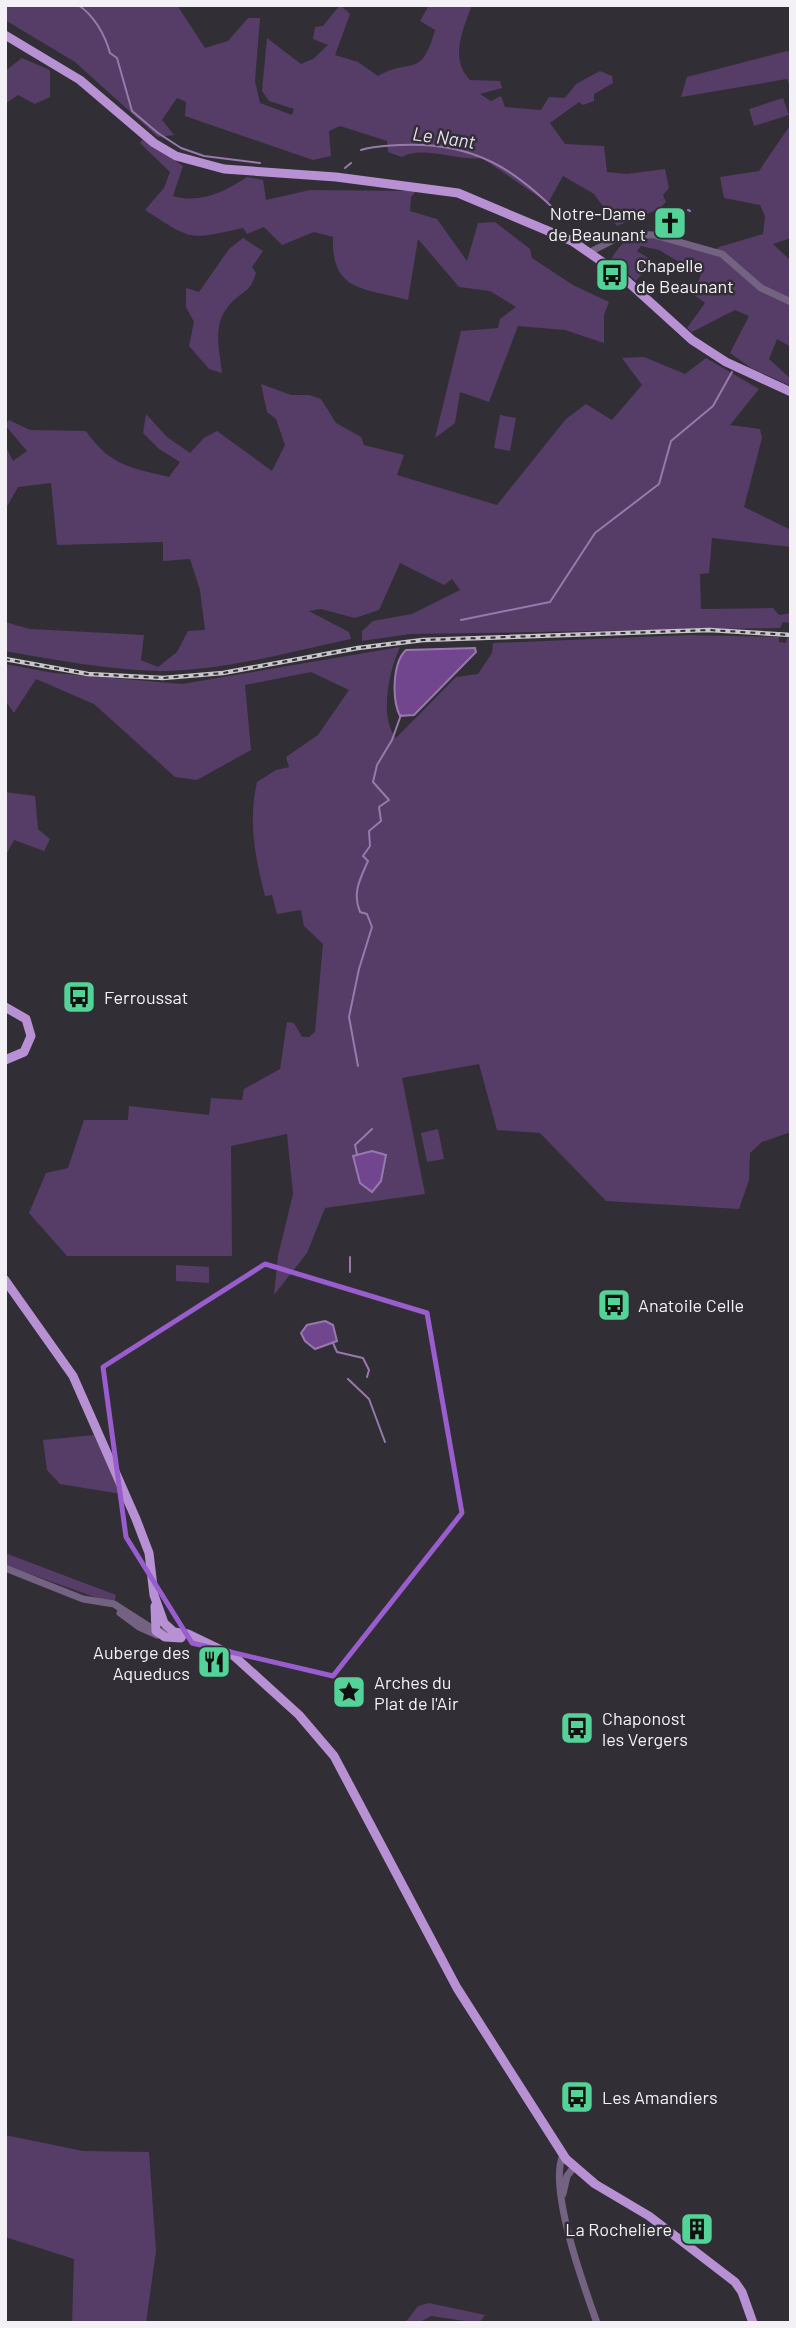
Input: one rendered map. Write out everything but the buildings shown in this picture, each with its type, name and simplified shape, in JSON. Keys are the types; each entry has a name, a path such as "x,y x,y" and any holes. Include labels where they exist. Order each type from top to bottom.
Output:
{"main road":[{"path":"5,35 80,80 154,143 176,156 224,169 335,177 458,193 494,206 590,252 649,300 692,340 726,362 791,392"},
{"path":"5,1007 26,1019 32,1036 29,1045 16,1058 5,1060"},
{"path":"5,1280 72,1376 141,1531 149,1553 156,1631 169,1635 188,1634 234,1656 299,1715 334,1756 457,1988 563,2155 574,2167 649,2216 735,2283 742,2292 753,2323"},
{"path":"156,1621 169,1635"}],"street":[{"path":"590,252 625,234 640,233 667,238 722,254 761,288 791,302"},
{"path":"5,1569 83,1599 114,1605 156,1621"},
{"path":"107,1605 139,1627 169,1635"},
{"path":"139,1627 156,1631"},
{"path":"563,2155 558,2178 577,2269 597,2323"},
{"path":"563,2195 567,2176 574,2167"}],"highlighted area":[{"path":"265,1264 427,1313 462,1513 333,1676 192,1643 126,1537 103,1367"}],"shaded area":[{"path":"5,5 177,5 205,48 228,41 248,18 260,18 255,81 260,103 292,115 294,109 269,101 262,91 267,38 301,64 313,59 328,45 313,39 315,27 323,26 340,5 350,14 335,55 358,62 378,76 414,65 425,56 435,30 420,21 429,5 472,5 460,44 460,63 470,80 500,81 502,88 480,94 491,101 501,96 505,107 541,110 549,97 565,98 576,84 600,71 612,76 613,83 594,94 594,101 583,105 579,102 550,123 565,144 604,146 607,172 627,174 665,169 669,188 663,195 666,202 659,209 617,226 594,194 563,176 548,203 482,158 429,153 402,157 388,152 387,141 340,126 329,131 331,156 313,160 185,116 186,102 177,98 162,120 174,135 158,137 75,62 5,20"},
{"path":"787,51 791,53 791,89 787,79 681,97 687,77"},
{"path":"22,58 50,70 50,97 35,104 18,95 5,104 5,71"},
{"path":"783,98 789,115 754,126 749,109"},
{"path":"791,124 791,238 773,244 791,261 791,347 777,339 769,359 791,379 791,386 751,368 730,353 749,316 735,310 692,332 687,328 705,303 693,294 701,275 659,250 641,246 637,251 653,261 636,281 611,259 619,247 638,237 659,239 712,254 719,247 763,234 765,216 760,205 724,198 720,177 759,171"},
{"path":"143,139 183,166 173,196 193,199 212,195 247,177 263,180 266,200 310,190 416,191 411,197 410,211 437,219 467,261 478,223 495,222 530,249 532,258 573,285 609,302 604,315 604,343 565,330 518,326 489,402 460,392 455,423 435,438 461,331 498,328 500,319 516,307 490,291 459,287 418,239 408,300 364,289 344,278 334,255 333,237 314,232 282,245 264,227 247,234 243,228 200,236 173,228 145,210 164,188 170,172 140,143"},
{"path":"243,238 263,251 252,267 256,273 252,284 233,301 222,317 218,344 222,373 209,369 189,346 194,322 186,307 186,288 199,292 229,249"},
{"path":"644,357 685,374 706,358 759,389 730,425 760,429 762,438 744,507 791,530 791,547 712,538 709,573 700,574 701,609 773,608 779,615 791,613 791,628 789,623 783,622 780,628 410,634 362,641 362,631 373,621 412,614 460,590 452,579 444,585 400,563 379,610 355,618 321,609 309,611 349,632 351,639 280,655 208,668 160,671 102,667 5,651 5,622 30,629 144,635 141,660 158,667 177,652 188,631 205,630 200,590 190,559 163,561 163,542 57,545 51,483 18,487 5,510 5,445 13,461 27,451 5,425 9,420 30,430 86,431 112,458 132,467 169,477 180,462 159,449 143,433 146,414 167,437 190,453 204,438 217,431 272,471 285,445 276,419 267,412 261,384 291,395 309,395 321,399 336,423 361,437 364,445 404,455 397,475 497,505 566,419 586,404 612,420 642,385 622,358"},
{"path":"500,415 516,418 510,451 494,448"},
{"path":"690,635 779,637 779,642 786,643 787,638 791,638 791,1132 762,1142 750,1153 749,1180 739,1209 606,1201 540,1133 497,1130 479,1064 402,1078 425,1194 325,1208 307,1253 274,1295 278,1256 293,1194 287,1134 231,1146 232,1256 67,1256 29,1213 46,1173 68,1168 84,1120 128,1120 129,1106 209,1115 211,1098 242,1100 244,1089 280,1069 287,1022 294,1023 302,1037 309,1037 315,1032 323,944 304,926 301,910 277,914 272,895 265,896 254,839 254,797 257,782 276,770 289,767 286,757 318,735 349,690 311,672 245,685 251,750 197,780 175,777 94,704 36,679 14,713 5,700 5,664 54,673 182,684 400,647 389,681 387,706 388,719 396,738 456,677 478,674 492,653 493,643"},
{"path":"475,648 476,652 414,715 400,716 395,682 398,664 406,650"},
{"path":"5,792 35,796 38,829 50,839 44,851 14,840 5,857"},
{"path":"438,1129 444,1159 427,1162 421,1133"},
{"path":"372,1151 386,1155 381,1181 372,1192 360,1183 353,1156"},
{"path":"176,1265 209,1267 209,1283 176,1281"},
{"path":"325,1321 333,1325 337,1341 315,1349 305,1341 301,1333 307,1325"},
{"path":"94,1435 121,1494 60,1484 47,1470 43,1440"},
{"path":"5,1553 116,1595 114,1604 5,1565"},
{"path":"5,2135 83,2151 149,2152 156,2251 146,2323 72,2323 74,2259 5,2237"},
{"path":"429,2303 485,2315 479,2323 431,2316 418,2323 405,2323 418,2306"}],"waterway":[{"name":"Le Nant","path":"78,5 94,20 110,53 117,58 132,111 181,148 204,156 260,163"},
{"name":"Le Nant","path":"361,150 384,146 426,145 472,154 511,173 566,221"},
{"name":"Le Nant","path":"345,168 351,163"},
{"path":"461,620 550,602 595,533 659,484 671,441 713,406 732,372"},
{"path":"358,1066 349,1017 359,969 372,927 367,914 360,912 357,892 368,861 363,856 370,846 369,831 381,821 379,807 389,800 373,782 377,765 392,740 401,715"},
{"path":"357,1154 355,1145 372,1129"},
{"path":"350,1257 350,1272"},
{"path":"333,1343 337,1352 363,1358 369,1370 367,1377"},
{"path":"348,1379 369,1399 385,1442"}],"railway":[{"path":"5,659 88,674 163,678 223,673 358,648 423,640 709,630 791,635"}],"place":[{"name":"Notre-Dame de Beaunant","path":"670,223"},
{"name":"Chapelle de Beaunant","path":"612,275"},
{"name":"Ferroussat","path":"79,997"},
{"name":"Anatoile Celle","path":"614,1305"},
{"name":"Auberge des Aqueducs","path":"214,1662"},
{"name":"Arches du Plat de l'Air","path":"349,1692"},
{"name":"Chaponost les Vergers","path":"577,1728"},
{"name":"Les Amandiers","path":"577,2097"},
{"name":"La Rocheliere","path":"697,2229"}]}
